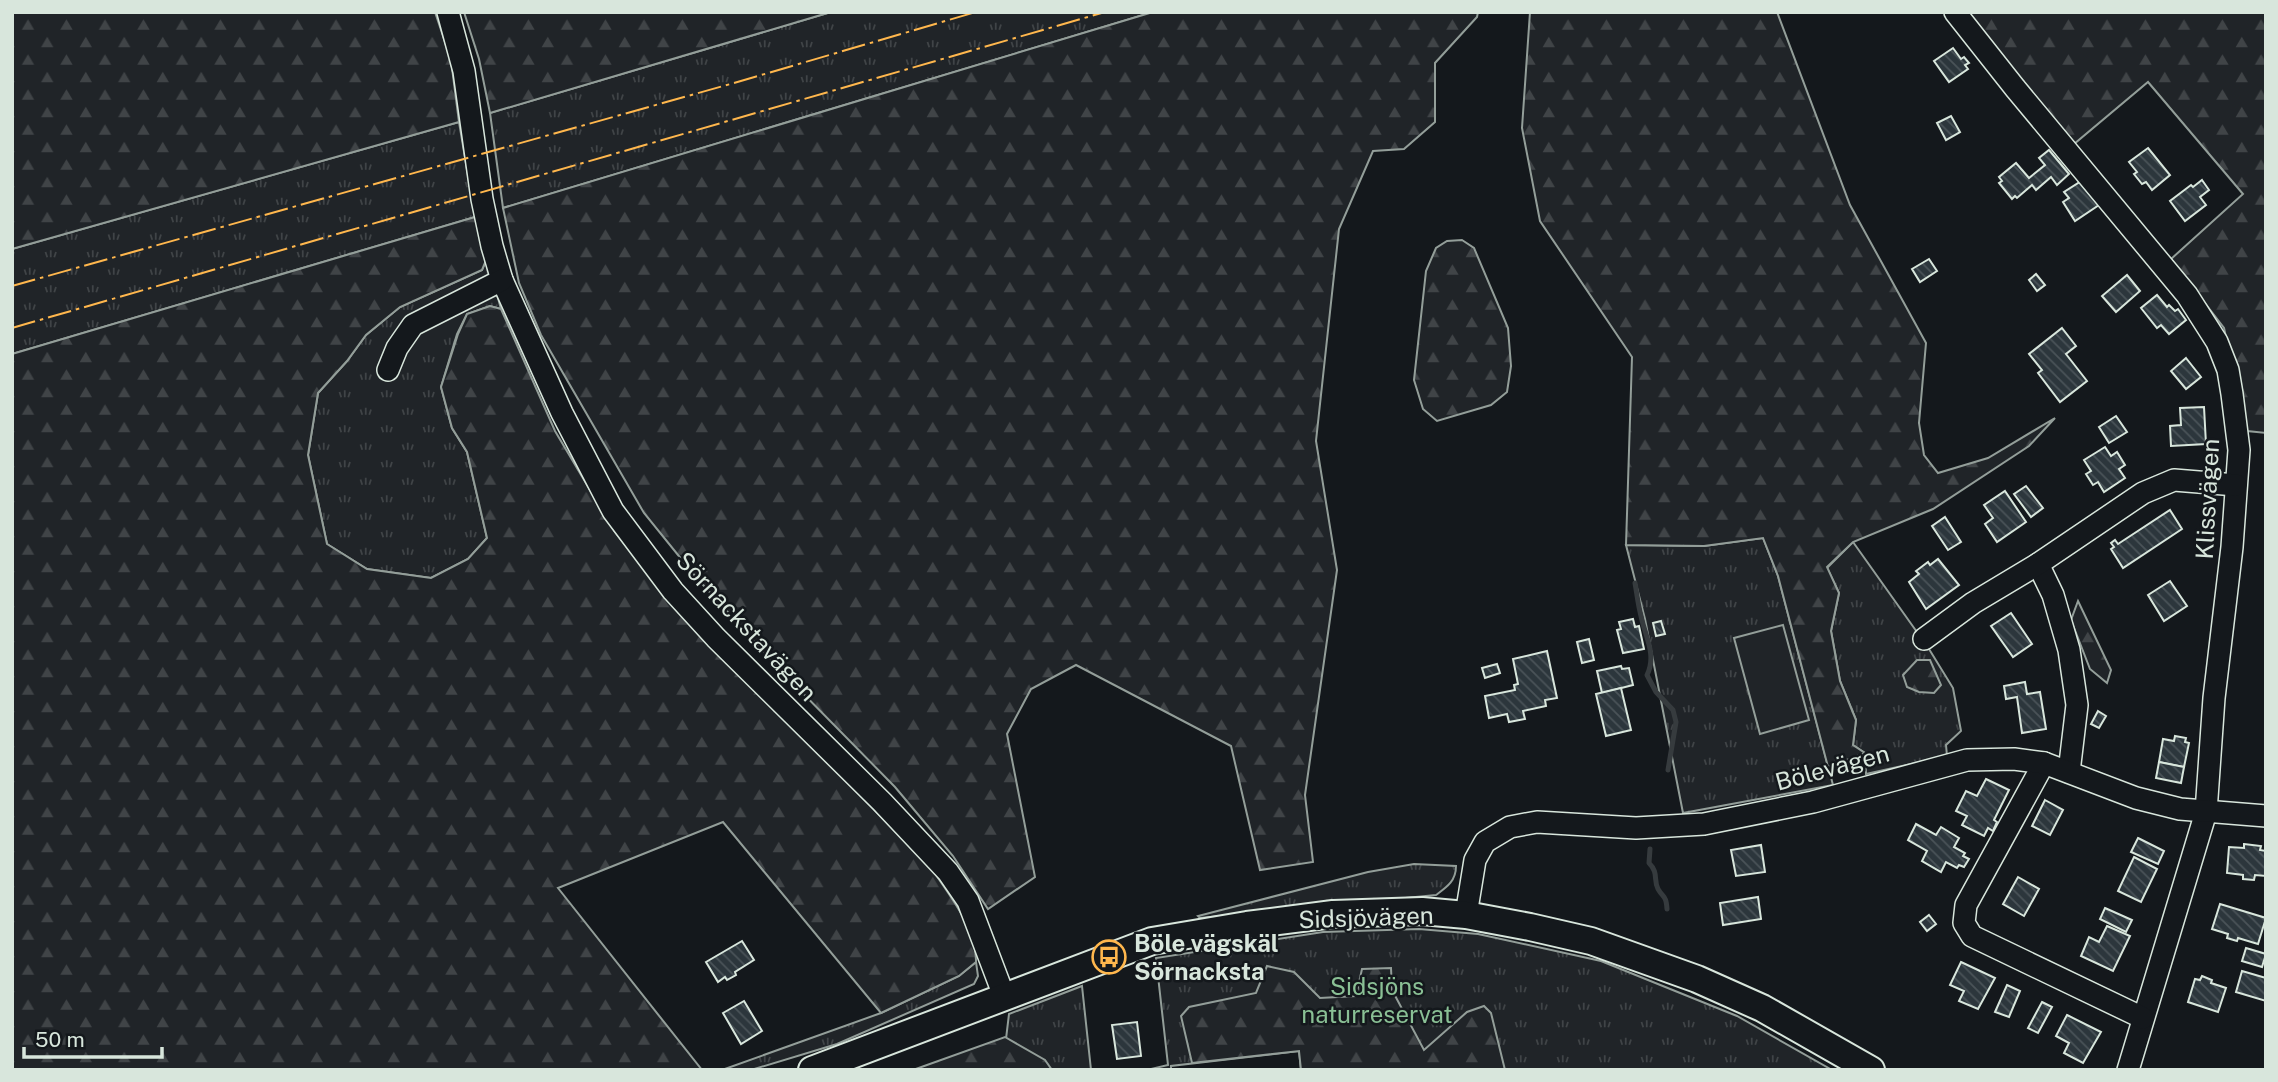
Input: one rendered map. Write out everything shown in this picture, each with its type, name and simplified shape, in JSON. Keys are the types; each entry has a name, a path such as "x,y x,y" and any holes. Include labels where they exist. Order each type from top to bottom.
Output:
{"main road":[{"name":"Sidsjövägen","path":"812,1070 1152,941 1333,914 1422,911 1466,915 1591,941 1697,979 1762,1008 1871,1070"}],"street":[{"name":"Sörnackstavägen","path":"448,12 464,71 482,199 502,280 562,414 613,511 673,591 716,638 882,802 948,872 968,901 1004,996"},
{"name":"Klissvägen","path":"1955,12 1999,69 2187,295 2217,342 2228,370 2237,424 2239,450 2232,547 2214,698 2206,812 2128,1070"},
{"path":"388,370 397,348 413,325 502,280"},
{"path":"1924,639 1973,603 2038,564 2143,493 2174,480 2236,485"},
{"path":"2038,564 2053,595 2071,664 2077,705 2069,772"},
{"name":"Bölevägen","path":"1466,915 1475,860 1485,842 1523,823 1636,828 1704,824 1813,802 1968,760 2014,759 2044,763 2136,798 2180,809 2266,816"},
{"path":"2044,763 1966,905 1964,923 1972,936 2143,1018"}],"green space":[{"path":"12,12 435,12 451,60 459,122 12,249"},
{"path":"464,12 831,12 490,113 479,59"},
{"path":"831,12 1153,12 503,208 490,113"},
{"path":"1153,12 1478,12 1477,17 1435,63 1435,122 1404,149 1373,151 1339,229 1316,441 1337,570 1305,795 1313,862 1260,870 1231,746 1076,665 1031,689 1007,734 1035,877 988,909 953,856 895,787 783,673 695,576 644,513 541,335 519,283 503,208"},
{"path":"1530,12 1777,12 1850,205 1926,343 1919,423 1924,455 1938,473 1988,458 2055,418 2029,446 1933,509 1853,542 1827,567 1839,593 1831,631 1840,681 1856,720 1853,745 1865,753 1828,767 1778,576 1763,538 1704,546 1626,545 1632,357 1540,221 1522,128"},
{"path":"1966,12 2266,12 2266,433 2247,431 2224,328 2171,259 2243,194 2148,82 2074,144"},
{"path":"459,122 475,217 12,354 12,249"},
{"path":"475,217 487,258 482,270 400,307 366,335 318,393 308,455 327,544 367,569 431,578 468,559 487,538 467,452 452,428 441,387 467,314 490,306 501,309 555,431 615,532 669,600 932,869 967,925 976,962 959,976 881,1013 723,822 558,888 702,1070 12,1070 12,354"},
{"path":"1462,240 1474,248 1508,328 1511,366 1507,392 1491,405 1437,421 1423,409 1414,380 1426,271 1436,248 1447,241"},
{"path":"487,258 501,309 490,306 467,314 457,334 441,387 452,428 467,452 487,538 468,559 431,578 367,569 327,544 308,455 318,393 366,335 400,307 482,270"},
{"path":"1763,538 1778,576 1833,785 1683,813 1645,619 1626,545 1704,546"},
{"path":"1853,542 1929,649 1953,688 1961,731 1946,745 1947,756 1866,774 1865,753 1853,745 1856,720 1840,681 1831,631 1839,593 1827,568"},
{"path":"2078,601 2111,670 2107,683 2090,669 2071,620"},
{"path":"1783,625 1809,720 1760,734 1734,638"},
{"path":"1917,660 1930,660 1941,685 1934,693 1919,692 1907,687 1903,675"},
{"path":"1414,864 1456,866 1456,871 1450,883 1436,895 1200,918 1198,916 1368,872"},
{"name":"Sidsjöns naturreservat","path":"1419,929 1478,934 1601,961 1737,1016 1832,1070 1301,1070 1299,1051 1171,1066 1171,1070 1147,1070 1168,1065 1156,958 1323,932"},
{"path":"976,962 978,976 974,984 837,1044 751,1070 722,1070 881,1013 959,976"},
{"path":"1267,966 1294,972 1320,998 1356,996 1362,969 1391,968 1392,990 1424,1050 1467,1012 1484,1006 1491,1013 1505,1070 1301,1070 1299,1051 1192,1063 1181,1016 1189,1007 1256,993"},
{"path":"1082,986 1091,1070 1017,1070 1006,1039 1009,1014"},
{"path":"1005,1037 1045,1060 1052,1070 913,1070"}],"building":[{"path":"1953,48 1961,59 1964,57 1969,63 1965,65 1968,69 1949,82 1934,61"},
{"path":"1951,116 1960,132 1946,140 1937,123"},
{"path":"2148,148 2170,175 2152,190 2146,182 2142,184 2129,162"},
{"path":"2049,150 2069,174 2057,185 2051,177 2036,190 2032,185 2012,199 1999,183 2002,181 1999,177 2016,163 2029,178 2045,165 2039,158"},
{"path":"2083,180 2099,205 2075,221 2063,202 2069,198 2064,192"},
{"path":"2202,180 2209,190 2200,197 2206,205 2185,221 2170,201"},
{"path":"1929,259 1937,271 1920,282 1912,269"},
{"path":"2036,274 2045,285 2037,291 2029,280"},
{"path":"2127,275 2140,291 2116,312 2102,296"},
{"path":"2157,295 2167,307 2169,305 2175,311 2178,309 2186,320 2169,334 2161,325 2157,328 2141,308"},
{"path":"2062,328 2076,346 2066,354 2087,381 2060,402 2038,373 2042,370 2029,354"},
{"path":"2186,358 2201,377 2186,389 2171,371"},
{"path":"2204,407 2206,444 2171,446 2170,426 2181,425 2180,408"},
{"path":"2116,416 2127,432 2109,443 2099,427"},
{"path":"2105,447 2111,456 2117,452 2125,465 2119,469 2125,478 2104,492 2098,482 2093,485 2086,474 2091,471 2084,460"},
{"path":"2026,486 2043,508 2031,517 2014,494"},
{"path":"2005,491 2026,522 1997,542 1985,524 1993,518 1984,505"},
{"path":"2170,510 2182,529 2123,568 2111,549 2114,547 2111,543 2115,540 2118,544"},
{"path":"1945,517 1961,542 1948,550 1932,526"},
{"path":"1938,559 1959,585 1926,609 1909,582 1919,574 1916,571 1928,562 1930,565"},
{"path":"2170,581 2187,606 2164,621 2148,595"},
{"path":"2011,613 2032,644 2013,657 1991,626"},
{"path":"1633,619 1635,627 1639,626 1644,649 1623,653 1617,630 1621,629 1619,622"},
{"path":"1661,621 1665,634 1656,636 1653,623"},
{"path":"1589,639 1594,660 1582,663 1577,642"},
{"path":"1547,651 1557,698 1545,700 1546,706 1523,711 1525,719 1509,722 1507,714 1489,718 1485,696 1515,690 1514,685 1518,684 1513,659"},
{"path":"1497,664 1500,673 1485,678 1482,668"},
{"path":"1621,666 1622,669 1629,668 1633,685 1602,693 1597,671"},
{"path":"2025,682 2027,694 2040,692 2046,729 2022,733 2017,697 2006,699 2004,686"},
{"path":"1621,688 1631,730 1606,736 1596,694"},
{"path":"2098,711 2106,716 2099,728 2091,724"},
{"path":"2175,736 2186,738 2185,742 2189,743 2184,767 2159,762 2163,739 2174,741"},
{"path":"2159,762 2184,767 2181,783 2156,778"},
{"path":"1986,779 2009,790 1994,820 1997,822 1993,831 1988,828 1984,836 1962,825 1967,816 1956,811 1966,791 1977,796"},
{"path":"2045,800 2063,810 2050,835 2032,826"},
{"path":"1916,824 1936,835 1941,827 1959,838 1954,847 1965,853 1963,856 1969,859 1964,867 1959,865 1957,868 1946,862 1941,872 1922,861 1927,851 1908,840"},
{"path":"2138,838 2164,851 2158,864 2131,852"},
{"path":"2244,844 2261,846 2260,850 2266,851 2266,876 2255,875 2254,880 2227,873 2229,847 2244,848"},
{"path":"1761,845 1765,872 1736,876 1731,850"},
{"path":"2134,857 2157,869 2141,902 2118,891"},
{"path":"2018,877 2039,889 2024,916 2003,904"},
{"path":"1758,897 1761,919 1723,925 1720,903"},
{"path":"2220,904 2266,918 2258,944 2227,938 2228,934 2212,929"},
{"path":"2105,908 2132,920 2126,932 2100,919"},
{"path":"1929,915 1936,924 1927,931 1920,922"},
{"path":"2107,926 2130,936 2113,971 2081,956 2089,937 2099,942"},
{"path":"742,941 754,960 735,972 736,975 727,980 725,977 718,982 706,962"},
{"path":"2246,948 2266,954 2262,967 2242,961"},
{"path":"1961,962 1995,978 1978,1009 1959,1001 1964,991 1950,985"},
{"path":"2242,971 2266,978 2266,1001 2236,992"},
{"path":"2202,976 2212,980 2211,983 2226,988 2218,1012 2188,1002 2195,979 2200,980"},
{"path":"2007,985 2020,991 2009,1017 1995,1012"},
{"path":"744,1001 762,1031 741,1044 723,1013"},
{"path":"2042,1002 2052,1007 2038,1033 2028,1028"},
{"path":"2067,1015 2101,1032 2083,1063 2064,1053 2069,1043 2056,1036"},
{"path":"1137,1022 1141,1056 1117,1059 1112,1025"}],"waterway":[{"path":"1635,583 1651,653 1647,675 1656,692 1673,710 1676,722 1668,770"},
{"path":"1650,849 1649,863 1654,870 1658,889 1665,899 1667,909"}],"power":[{"path":"12,286 734,83 976,12"},
{"path":"12,328 1105,12"}],"place":[{"name":"Böle vägskäl Sörnacksta","path":"1109,957"}]}
